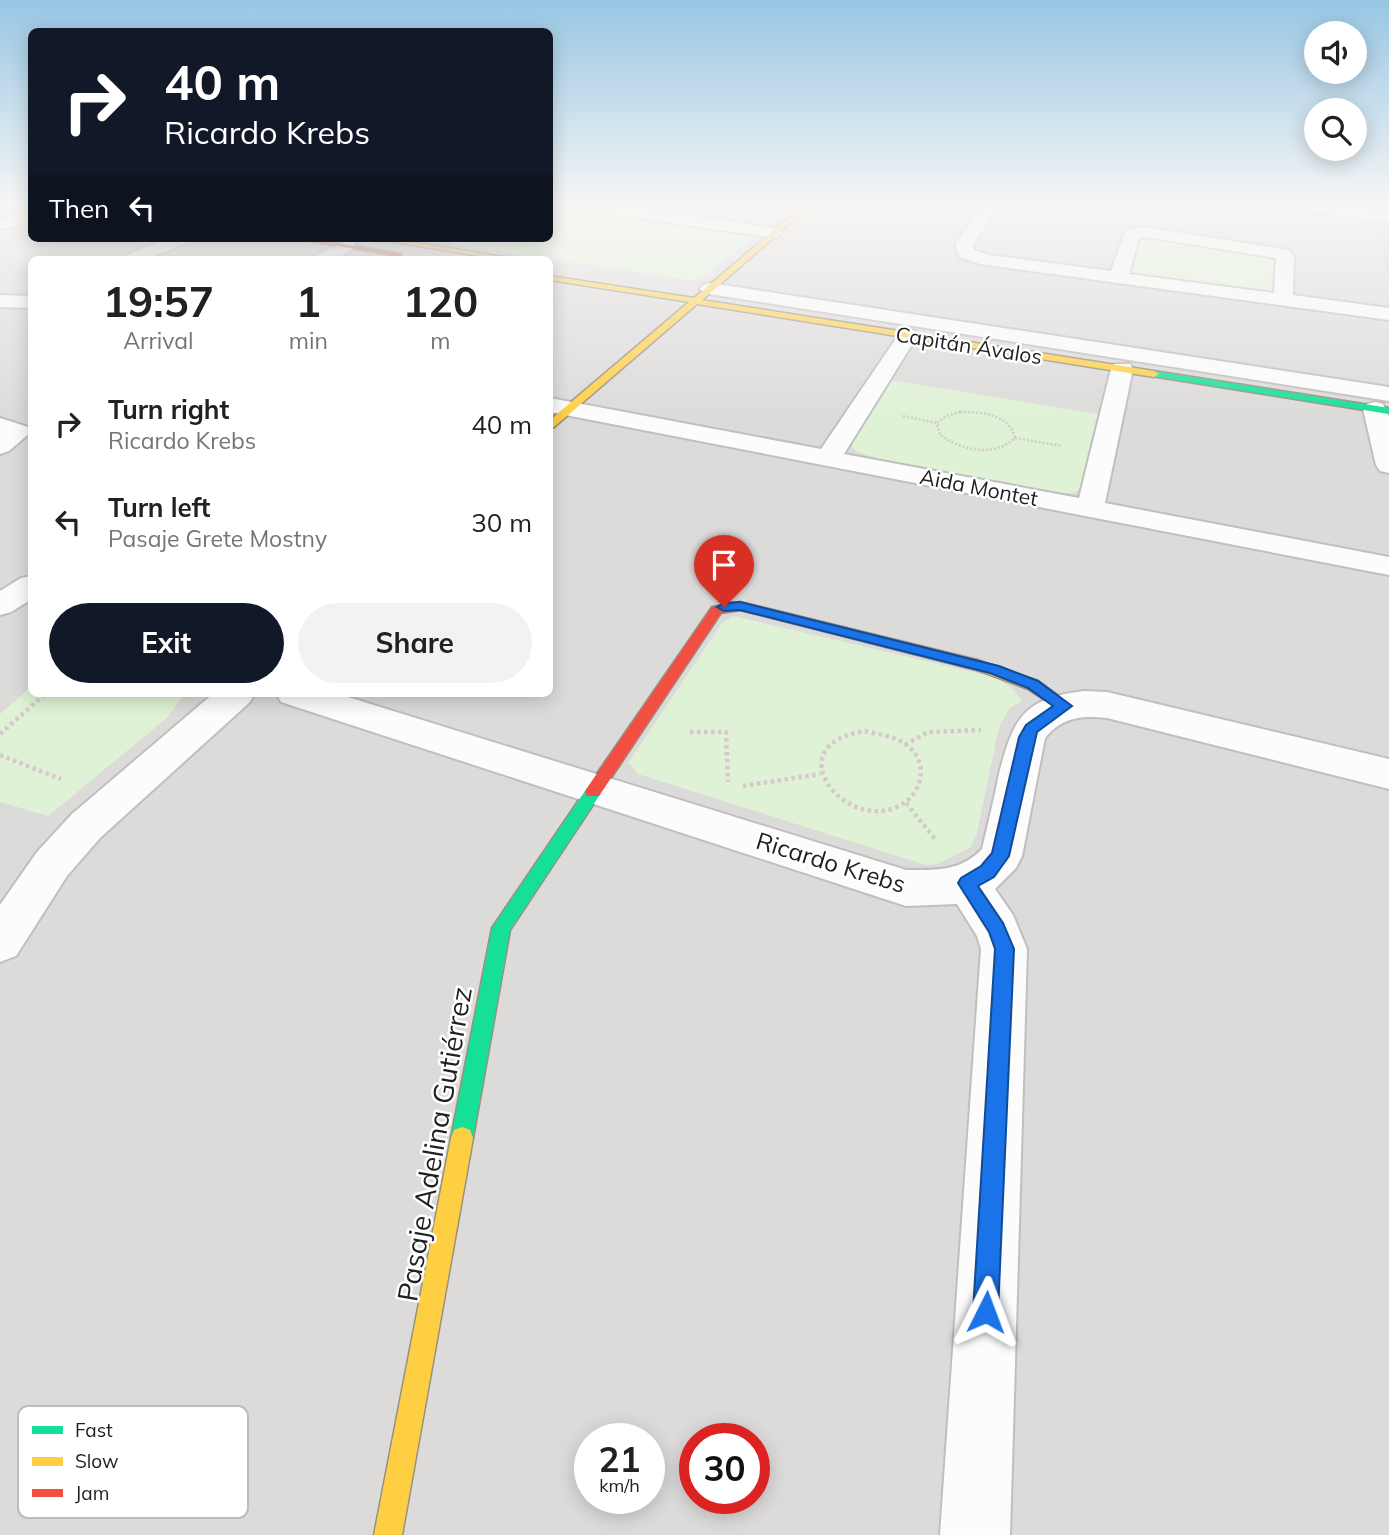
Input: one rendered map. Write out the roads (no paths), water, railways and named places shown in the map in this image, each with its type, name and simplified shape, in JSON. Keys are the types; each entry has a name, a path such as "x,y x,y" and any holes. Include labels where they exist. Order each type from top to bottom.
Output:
{"street":[{"name":"Capitán Ávalos","path":"604,276 908,335 1122,369 1384,405"},
{"path":"556,413 725,276"},
{"path":"1101,276 1389,314"},
{"path":"1283,300 1284,276"},
{"name":"Capitán Ávalos","path":"553,278 703,295 1384,405"},
{"path":"0,301 28,302"},
{"path":"828,458 908,335"},
{"path":"1090,508 1122,369"},
{"path":"1384,405 1389,465"},
{"name":"Aida Montet","path":"556,413 828,458 1389,566"},
{"path":"0,425 19,432 0,446"},
{"name":"Pasaje Adelina Gutiérrez","path":"388,1535 500,928 718,610 731,606 994,670 1033,685 1065,706"},
{"path":"0,942 52,864 86,825 232,697"},
{"name":"Ricardo Krebs","path":"307,697 906,888 948,888 967,883 988,872 1000,856 1027,737 1031,729 1065,706"},
{"path":"1065,706 1107,705 1389,774"},
{"path":"967,883 997,929 1004,949 975,1535"}]}
